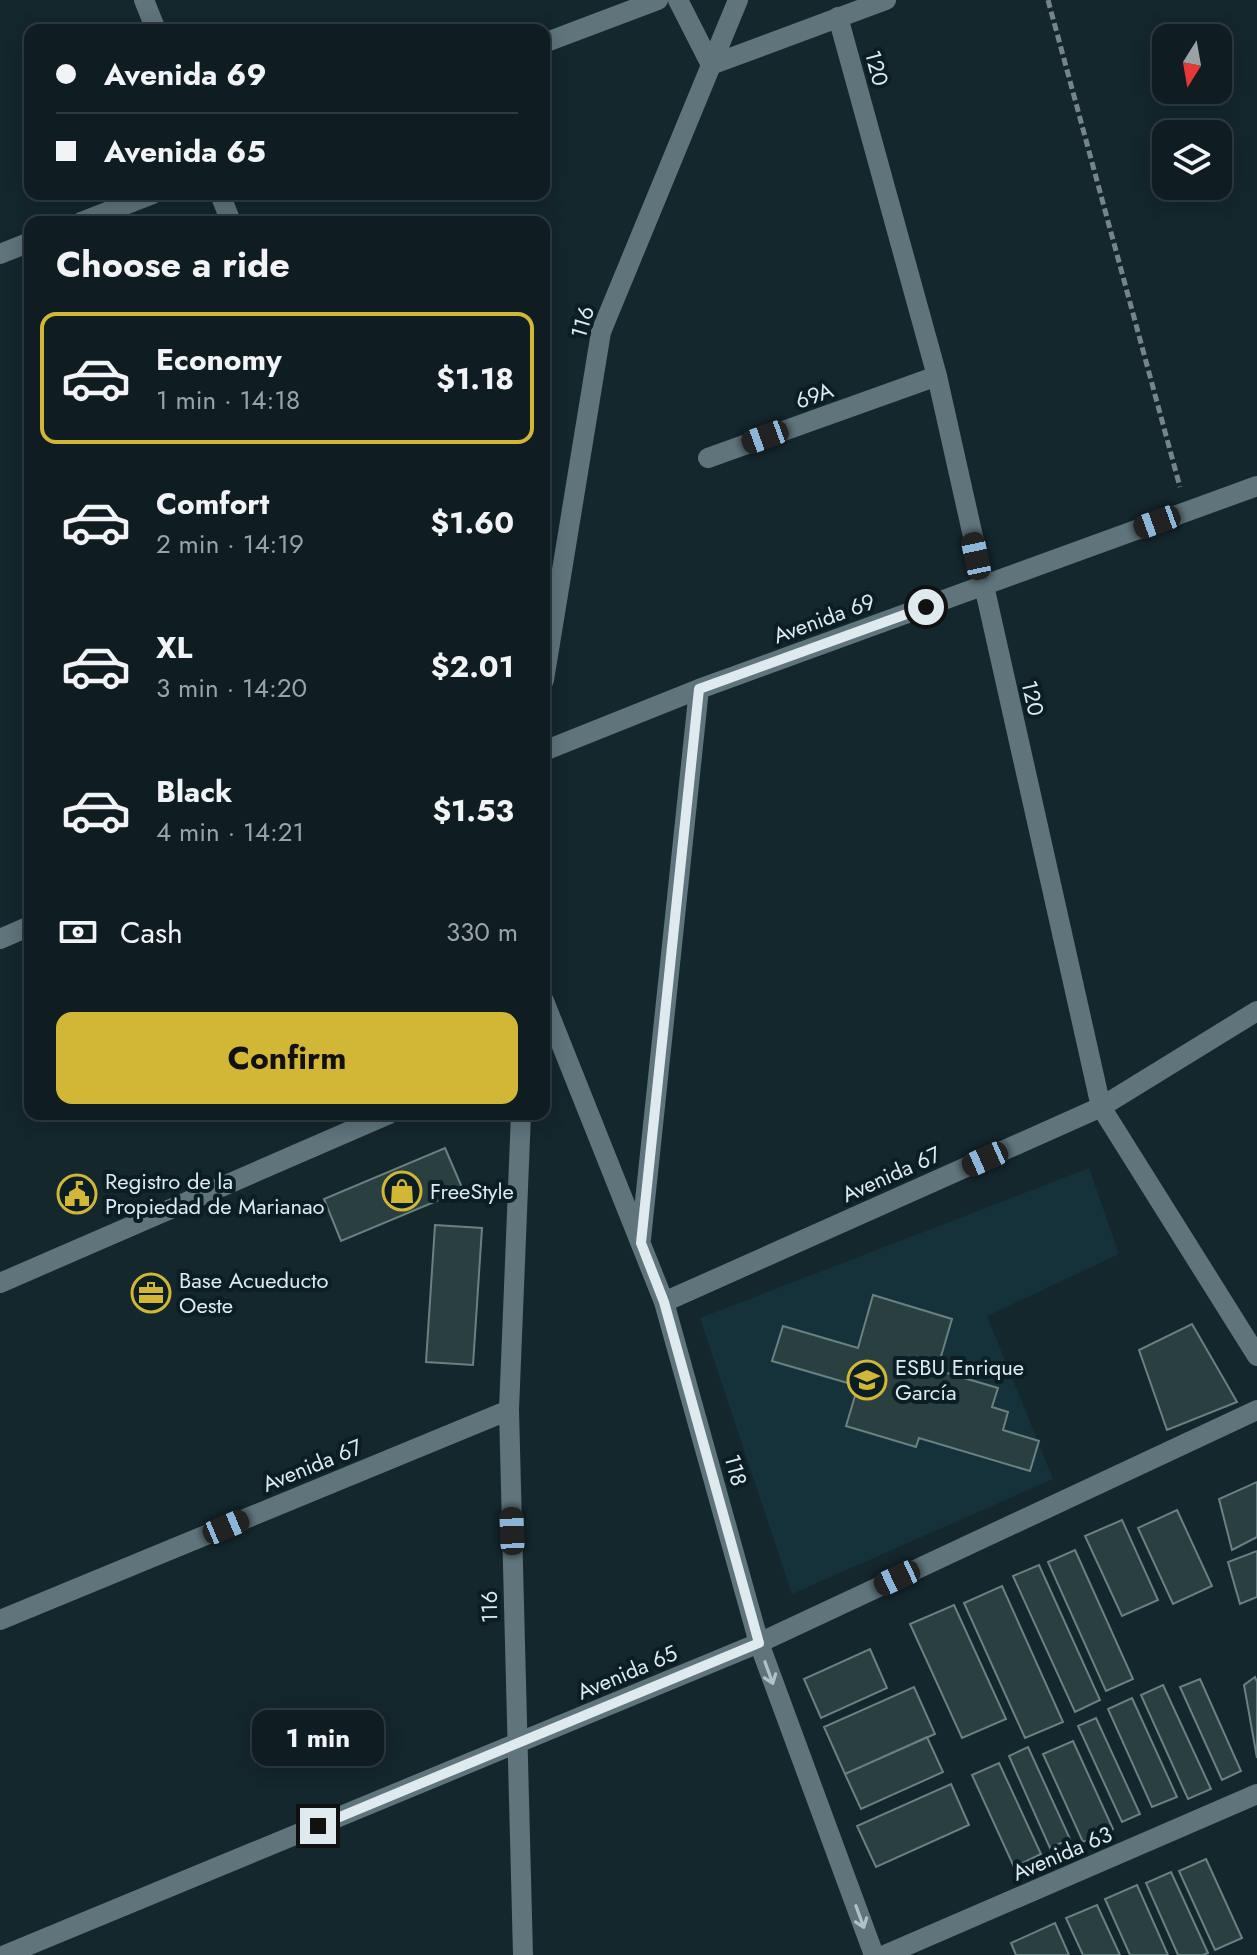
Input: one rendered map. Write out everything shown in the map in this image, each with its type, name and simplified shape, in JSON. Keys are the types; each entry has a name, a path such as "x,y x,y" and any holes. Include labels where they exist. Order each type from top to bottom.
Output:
{"street":[{"path":"144,0 154,24"},
{"path":"550,41 658,0"},
{"path":"678,0 711,65 886,0"},
{"name":"116","path":"550,643 601,332 738,0"},
{"name":"120","path":"838,17 937,376 1101,1107 1257,1356"},
{"path":"96,216 138,200"},
{"path":"0,254 24,244"},
{"name":"69A","path":"708,458 937,376"},
{"name":"Avenida 69","path":"550,749 699,689 1257,486"},
{"path":"641,1243 699,689"},
{"path":"0,939 24,929"},
{"name":"Avenida 67","path":"664,1302 1101,1107 1257,1011"},
{"name":"118","path":"550,1016 664,1302 759,1643 874,1955"},
{"path":"0,1283 375,1120"},
{"name":"116","path":"521,1120 509,1410 523,1955"},
{"name":"Avenida 67","path":"0,1620 509,1410"},
{"name":"Avenida 65","path":"5,1955 759,1643 1257,1410"},
{"name":"Avenida 63","path":"885,1955 1257,1794"}],"path":[{"path":"1048,0 1187,511"}],"shaded area":[{"name":"ESBU Enrique García","path":"1089,1168 1119,1254 987,1316 1053,1479 792,1594 700,1318"}],"building":[{"path":"445,1148 463,1190 341,1241 324,1199"},
{"path":"435,1225 482,1228 473,1365 426,1362"},
{"path":"873,1295 952,1319 937,1370 998,1388 992,1407 1008,1412 1003,1430 1039,1441 1030,1471 919,1438 916,1447 846,1426 858,1386 772,1361 783,1326 858,1348"},
{"path":"1192,1324 1237,1402 1167,1430 1139,1350"},
{"path":"1257,1482 1257,1537 1232,1550 1219,1499"},
{"path":"1177,1510 1212,1586 1173,1604 1138,1528"},
{"path":"1122,1520 1158,1600 1122,1616 1085,1536"},
{"path":"1075,1550 1133,1679 1106,1691 1048,1562"},
{"path":"1257,1551 1257,1597 1240,1604 1228,1562"},
{"path":"1039,1565 1100,1700 1075,1712 1013,1576"},
{"path":"1002,1586 1063,1722 1025,1738 964,1603"},
{"path":"954,1605 1006,1719 962,1738 910,1624"},
{"path":"870,1649 887,1688 821,1718 804,1679"},
{"path":"1255,1677 1257,1682 1257,1758 1244,1685"},
{"path":"1200,1679 1241,1771 1222,1780 1180,1687"},
{"path":"1163,1685 1211,1789 1188,1799 1141,1695"},
{"path":"914,1687 935,1734 845,1774 824,1727"},
{"path":"1132,1698 1177,1797 1152,1807 1108,1709"},
{"path":"1096,1718 1140,1814 1122,1822 1078,1726"},
{"path":"927,1737 943,1772 861,1809 845,1774"},
{"path":"1073,1741 1113,1829 1083,1842 1043,1754"},
{"path":"1028,1747 1070,1839 1050,1848 1009,1756"},
{"path":"999,1763 1041,1854 1014,1867 972,1775"},
{"path":"951,1784 969,1825 876,1867 857,1826"},
{"path":"1206,1859 1242,1938 1215,1950 1179,1871"},
{"path":"1171,1872 1208,1953 1178,1955 1146,1883"},
{"path":"1137,1885 1168,1955 1130,1955 1105,1899"},
{"path":"1097,1905 1120,1955 1083,1955 1066,1918"},
{"path":"1055,1923 1069,1955 1016,1955 1011,1943"}],"place":[{"name":"FreeStyle","path":"402,1191"},
{"name":"Registro de la Propiedad de Marianao","path":"77,1194"},
{"name":"Base Acueducto Oeste","path":"151,1293"},
{"name":"ESBU Enrique García","path":"867,1380"}],"route":[{"path":"318,1826 759,1643 664,1302 641,1243 699,689 926,607"}]}
